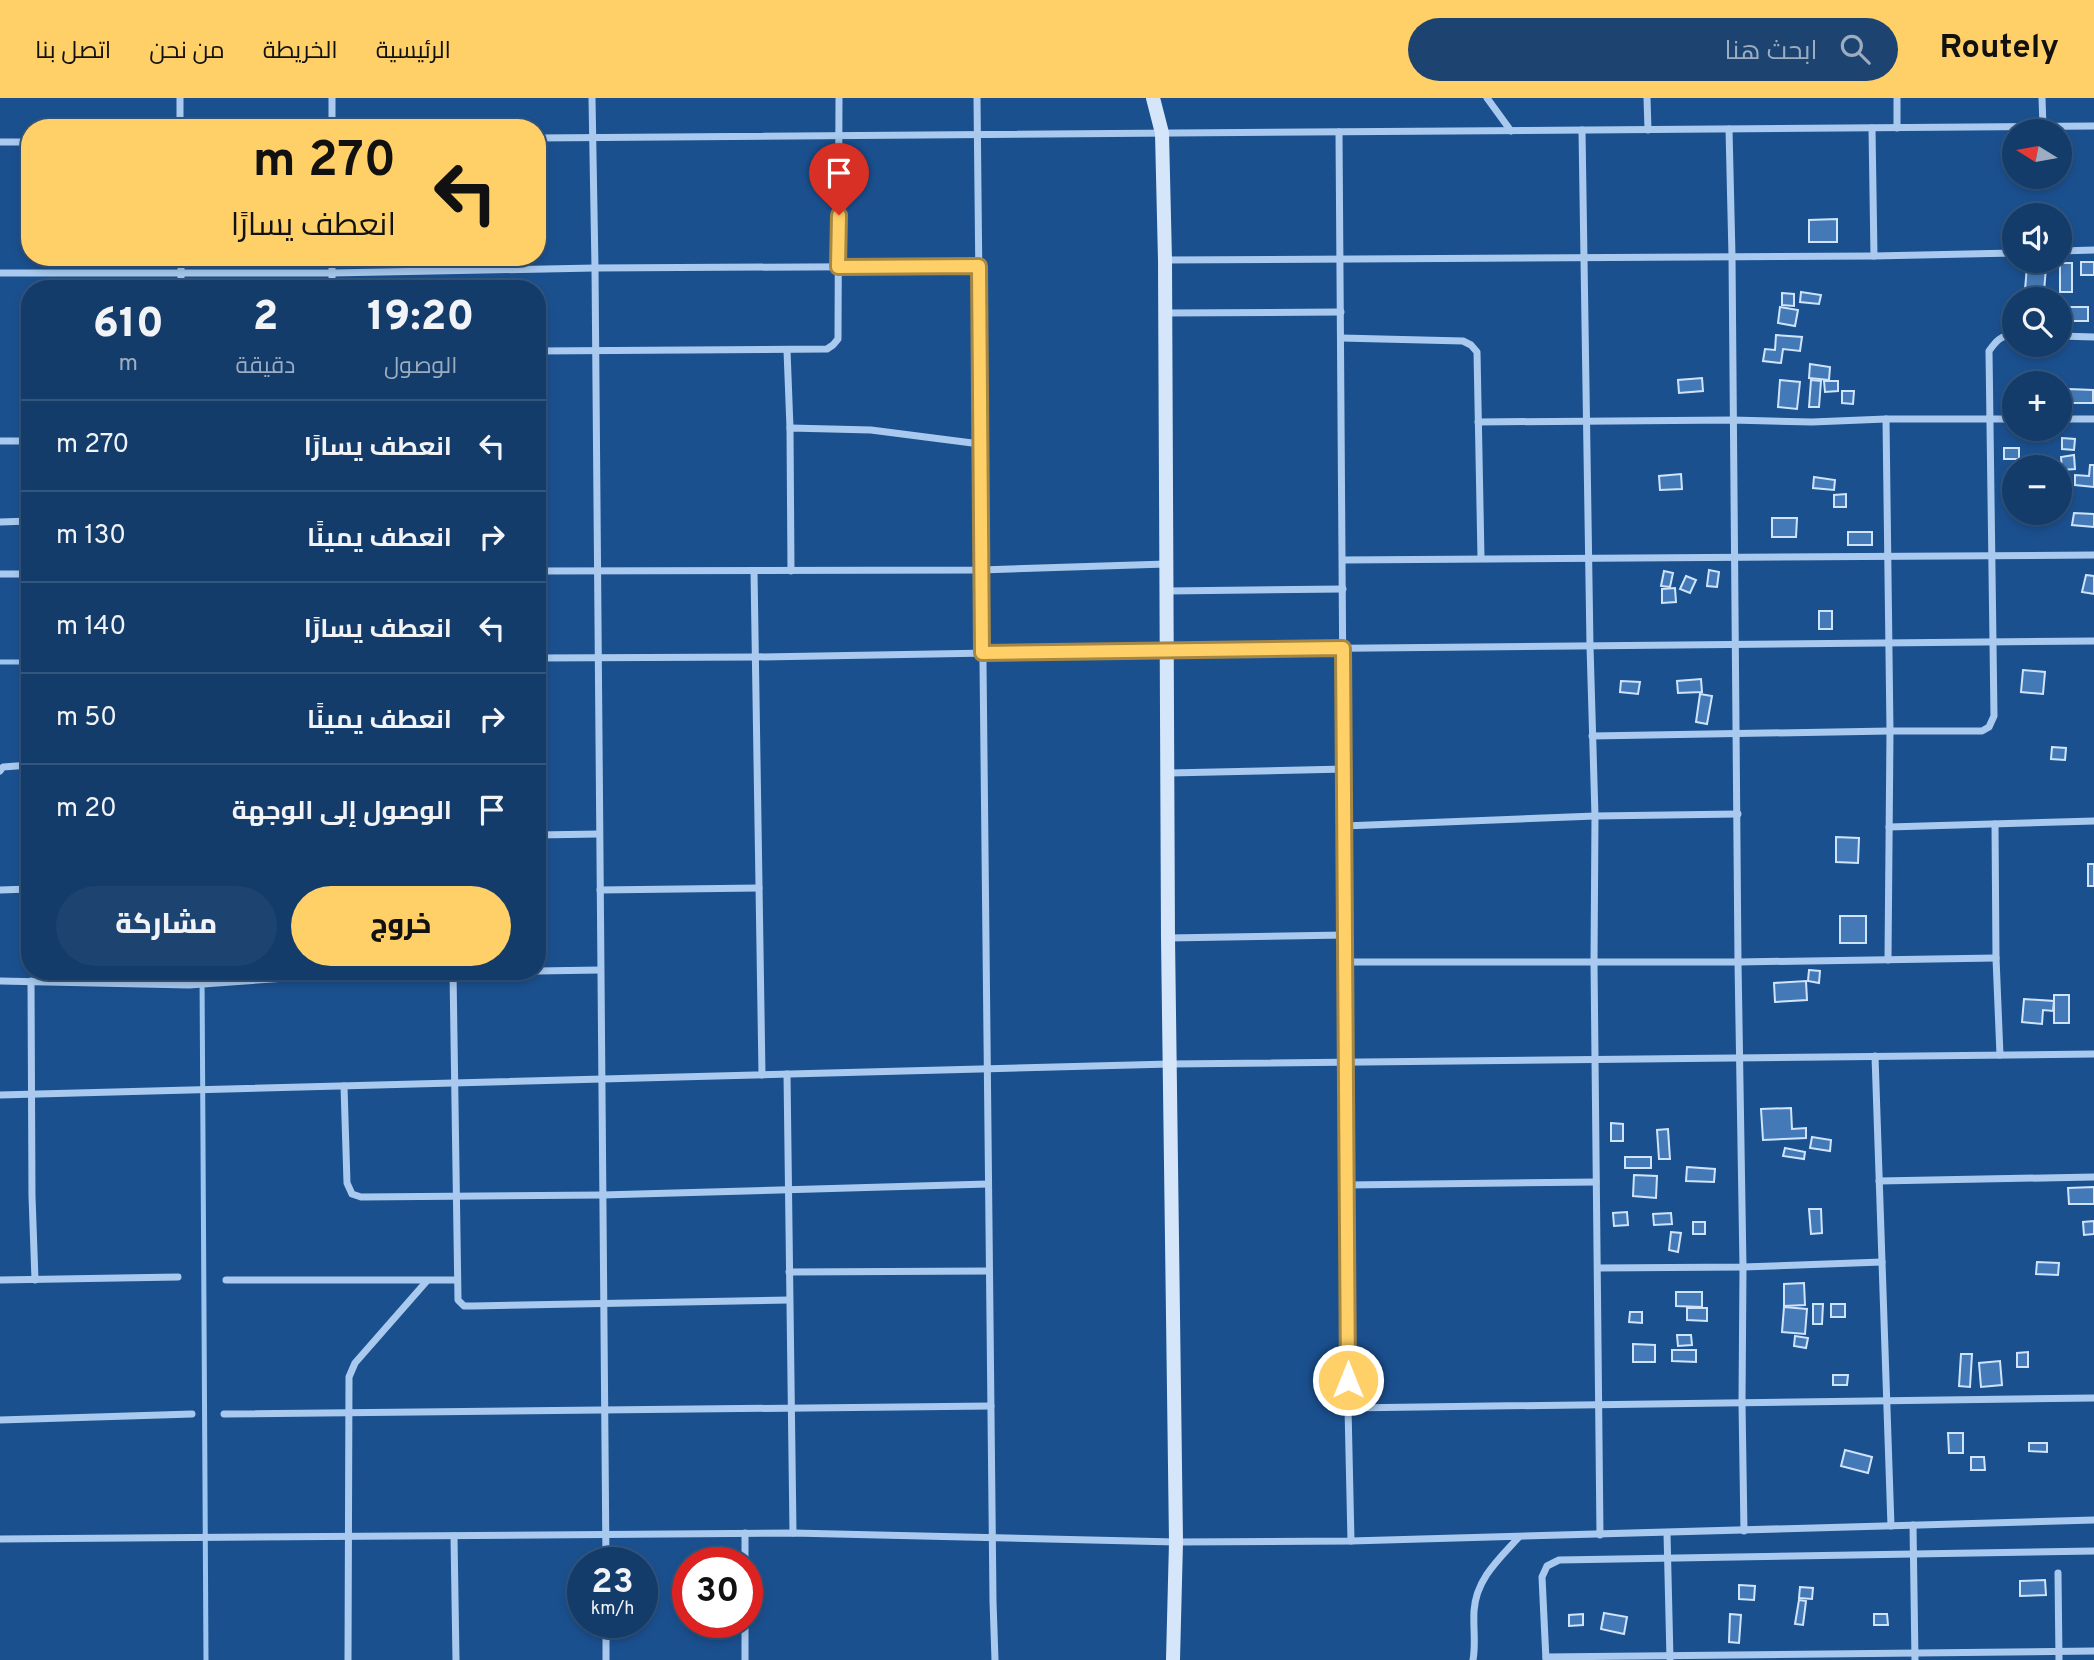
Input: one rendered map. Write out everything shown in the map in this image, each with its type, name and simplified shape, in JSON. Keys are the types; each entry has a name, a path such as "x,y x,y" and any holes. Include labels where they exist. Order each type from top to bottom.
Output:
{"street":[{"path":"180,98 180,119"},
{"path":"332,98 332,119"},
{"path":"592,98 606,1547"},
{"path":"546,351 787,350 827,349 833,345 838,339 839,98"},
{"path":"977,98 995,1660"},
{"path":"1153,98 1162,133 1165,260 1168,937 1176,1542 1173,1660"},
{"path":"1487,98 1511,131"},
{"path":"1647,98 1648,130"},
{"path":"1897,98 1897,128"},
{"path":"2042,98 2043,119"},
{"path":"2072,126 2094,126"},
{"path":"546,138 2002,127"},
{"path":"1872,128 1874,256"},
{"path":"1729,129 1744,1531"},
{"path":"1582,130 1595,816 1600,1535"},
{"path":"1339,132 1351,1541"},
{"path":"0,142 21,142"},
{"path":"2072,251 2094,250"},
{"path":"1165,260 2002,253"},
{"path":"181,266 181,280"},
{"path":"332,266 332,280"},
{"path":"0,273 332,273 595,268 979,266"},
{"path":"1164,313 1341,312"},
{"path":"2072,336 2094,337"},
{"path":"1341,338 1463,341 1477,352 1481,558"},
{"path":"1592,736 1982,731 1989,727 1994,716 1989,351 2002,338"},
{"path":"787,350 791,571"},
{"path":"1886,419 1890,731 1888,960"},
{"path":"1478,422 2002,419"},
{"path":"2072,419 2094,419"},
{"path":"790,428 871,430 980,444"},
{"path":"0,442 21,441"},
{"path":"0,522 21,521"},
{"path":"1343,560 2094,555"},
{"path":"546,571 981,570 1166,565"},
{"path":"754,571 762,1075"},
{"path":"0,574 21,574"},
{"path":"1166,591 1343,589"},
{"path":"546,658 2094,641"},
{"path":"0,771 3,767 21,766"},
{"path":"1169,773 1345,769"},
{"path":"1344,827 1595,816 1738,814"},
{"path":"1889,827 2094,821"},
{"path":"1994,824 2000,1055"},
{"path":"546,835 599,834"},
{"path":"600,890 759,888"},
{"path":"0,890 21,889"},
{"path":"1168,937 1345,935"},
{"path":"1345,962 1738,962 1996,958"},
{"path":"546,971 600,970"},
{"path":"0,981 189,985 259,980"},
{"path":"453,980 457,1280 458,1300 464,1306 789,1300"},
{"path":"31,981 35,1280"},
{"path":"0,1095 1170,1064 2094,1054"},
{"path":"1875,1056 1891,1526"},
{"path":"787,1074 793,1533"},
{"path":"344,1086 347,1183 352,1194 361,1197 602,1195 988,1184"},
{"path":"1880,1181 2094,1177"},
{"path":"1347,1185 1596,1182"},
{"path":"1598,1268 1882,1262"},
{"path":"789,1272 989,1270"},
{"path":"0,1280 178,1278"},
{"path":"226,1280 457,1280"},
{"path":"348,1660 349,1377 351,1369 426,1282"},
{"path":"1348,1408 2094,1398"},
{"path":"224,1414 990,1406"},
{"path":"0,1420 192,1414"},
{"path":"0,1539 793,1533 1176,1542 1351,1541 2094,1520"},
{"path":"1913,1525 1915,1657"},
{"path":"1667,1533 1670,1658"},
{"path":"744,1534 744,1547"},
{"path":"454,1536 456,1660"},
{"path":"1473,1660 1474,1608 1477,1594 1485,1575 1519,1537"},
{"path":"2094,1551 1559,1560 1547,1566 1542,1577 1546,1658 2059,1656 2094,1651"},
{"path":"2058,1573 2059,1656"},
{"path":"606,1638 606,1660"},
{"path":"745,1638 745,1660"}],"building":[{"path":"1837,219 1837,242 1809,242 1809,220"},
{"path":"2081,262 2094,262 2094,275 2081,275"},
{"path":"2026,273 2046,273 2044,287 2025,287"},
{"path":"2060,273 2072,273 2072,287 2060,287"},
{"path":"1801,292 1821,295 1819,304 1800,302"},
{"path":"1782,293 1794,294 1794,306 1782,305"},
{"path":"1780,307 1798,310 1795,326 1778,323"},
{"path":"2072,307 2088,307 2088,321 2072,321"},
{"path":"1776,335 1802,337 1800,351 1783,349 1781,363 1763,361 1765,349 1775,350"},
{"path":"1810,364 1830,367 1829,380 1809,378"},
{"path":"1702,378 1703,391 1679,393 1678,380"},
{"path":"1780,380 1800,382 1797,409 1778,407"},
{"path":"1811,380 1821,381 1819,407 1809,407"},
{"path":"1824,381 1838,381 1838,391 1825,392"},
{"path":"2072,389 2093,390 2093,403 2072,403"},
{"path":"1842,391 1854,391 1853,404 1842,403"},
{"path":"2075,439 2074,450 2062,449 2062,441"},
{"path":"2004,448 2019,448 2019,455 2004,455"},
{"path":"2074,455 2075,469 2072,469"},
{"path":"2090,465 2094,465 2094,487 2075,485 2075,475 2089,476"},
{"path":"1681,474 1682,489 1660,490 1659,476"},
{"path":"1814,477 1835,480 1834,490 1813,488"},
{"path":"1846,494 1846,507 1834,507 1834,495"},
{"path":"2074,513 2094,514 2094,527 2072,525"},
{"path":"1772,518 1797,518 1796,537 1772,537"},
{"path":"1848,532 1872,532 1872,545 1848,545"},
{"path":"1709,570 1719,572 1717,587 1707,586"},
{"path":"1664,571 1673,573 1670,587 1661,586"},
{"path":"2086,575 2094,576 2094,594 2082,592"},
{"path":"1686,576 1696,580 1690,593 1680,589"},
{"path":"1675,588 1676,602 1662,603 1662,589"},
{"path":"1819,611 1832,611 1832,629 1819,629"},
{"path":"2023,670 2045,672 2043,694 2021,692"},
{"path":"1701,679 1702,692 1678,693 1677,681"},
{"path":"1621,681 1640,682 1638,694 1620,692"},
{"path":"1700,694 1712,696 1707,724 1696,722"},
{"path":"2052,747 2066,748 2065,760 2051,759"},
{"path":"1836,837 1859,838 1858,863 1836,862"},
{"path":"2088,864 2094,864 2094,886 2088,886"},
{"path":"1840,916 1866,916 1866,943 1840,943"},
{"path":"1809,970 1820,971 1819,983 1808,981"},
{"path":"1806,981 1807,1000 1775,1002 1774,983"},
{"path":"2054,995 2069,995 2069,1023 2054,1023"},
{"path":"2024,999 2054,1001 2053,1011 2043,1010 2042,1024 2022,1022"},
{"path":"1791,1108 1792,1129 1806,1128 1806,1138 1763,1140 1761,1109"},
{"path":"1611,1123 1623,1124 1623,1141 1611,1141"},
{"path":"1668,1129 1670,1159 1659,1159 1657,1130"},
{"path":"1812,1137 1831,1140 1830,1151 1810,1148"},
{"path":"1785,1148 1805,1152 1804,1159 1783,1156"},
{"path":"1625,1157 1651,1157 1651,1168 1625,1168"},
{"path":"1687,1167 1715,1169 1714,1182 1686,1181"},
{"path":"1634,1175 1657,1176 1656,1198 1633,1196"},
{"path":"2094,1187 2094,1204 2069,1204 2068,1188"},
{"path":"1809,1209 1821,1209 1822,1233 1811,1234"},
{"path":"1627,1212 1628,1225 1614,1226 1613,1213"},
{"path":"1671,1213 1672,1224 1654,1225 1653,1214"},
{"path":"2094,1221 2094,1234 2084,1235 2083,1222"},
{"path":"1693,1222 1705,1222 1705,1234 1693,1234"},
{"path":"1671,1232 1681,1233 1678,1252 1669,1250"},
{"path":"2037,1262 2059,1263 2058,1275 2036,1274"},
{"path":"1804,1283 1805,1305 1784,1306 1784,1284"},
{"path":"1676,1292 1702,1292 1702,1307 1676,1306"},
{"path":"1813,1304 1823,1304 1822,1324 1813,1324"},
{"path":"1831,1304 1845,1304 1845,1317 1831,1317"},
{"path":"1784,1307 1807,1309 1805,1334 1782,1332"},
{"path":"1687,1308 1707,1308 1707,1321 1687,1320"},
{"path":"1630,1312 1642,1312 1642,1323 1629,1322"},
{"path":"1677,1335 1691,1335 1692,1345 1678,1346"},
{"path":"1795,1336 1808,1338 1806,1348 1794,1346"},
{"path":"1633,1344 1655,1345 1655,1362 1633,1362"},
{"path":"1672,1350 1696,1350 1696,1362 1672,1361"},
{"path":"2028,1352 2028,1367 2017,1367 2017,1353"},
{"path":"1961,1354 1972,1354 1970,1387 1959,1386"},
{"path":"2000,1361 2002,1385 1981,1387 1979,1363"},
{"path":"1833,1375 1848,1375 1847,1385 1833,1385"},
{"path":"1948,1433 1963,1433 1963,1453 1949,1453"},
{"path":"2029,1443 2047,1443 2047,1452 2029,1451"},
{"path":"1845,1450 1872,1457 1868,1473 1841,1466"},
{"path":"1971,1457 1984,1457 1985,1470 1971,1470"},
{"path":"2045,1580 2046,1595 2020,1596 2020,1581"},
{"path":"1739,1585 1755,1586 1754,1600 1739,1599"},
{"path":"1800,1587 1813,1588 1812,1599 1799,1598"},
{"path":"1799,1600 1806,1601 1803,1625 1795,1624"},
{"path":"1604,1613 1627,1617 1624,1634 1601,1629"},
{"path":"1583,1614 1583,1625 1569,1626 1569,1615"},
{"path":"1730,1614 1741,1615 1739,1643 1729,1642"},
{"path":"1874,1614 1887,1614 1888,1625 1874,1625"}],"waterway":[{"path":"0,662 21,662"},
{"path":"202,980 206,1660"}],"route":[{"path":"839,215 838,267 979,266 982,653 1343,648 1348,1380"}]}
